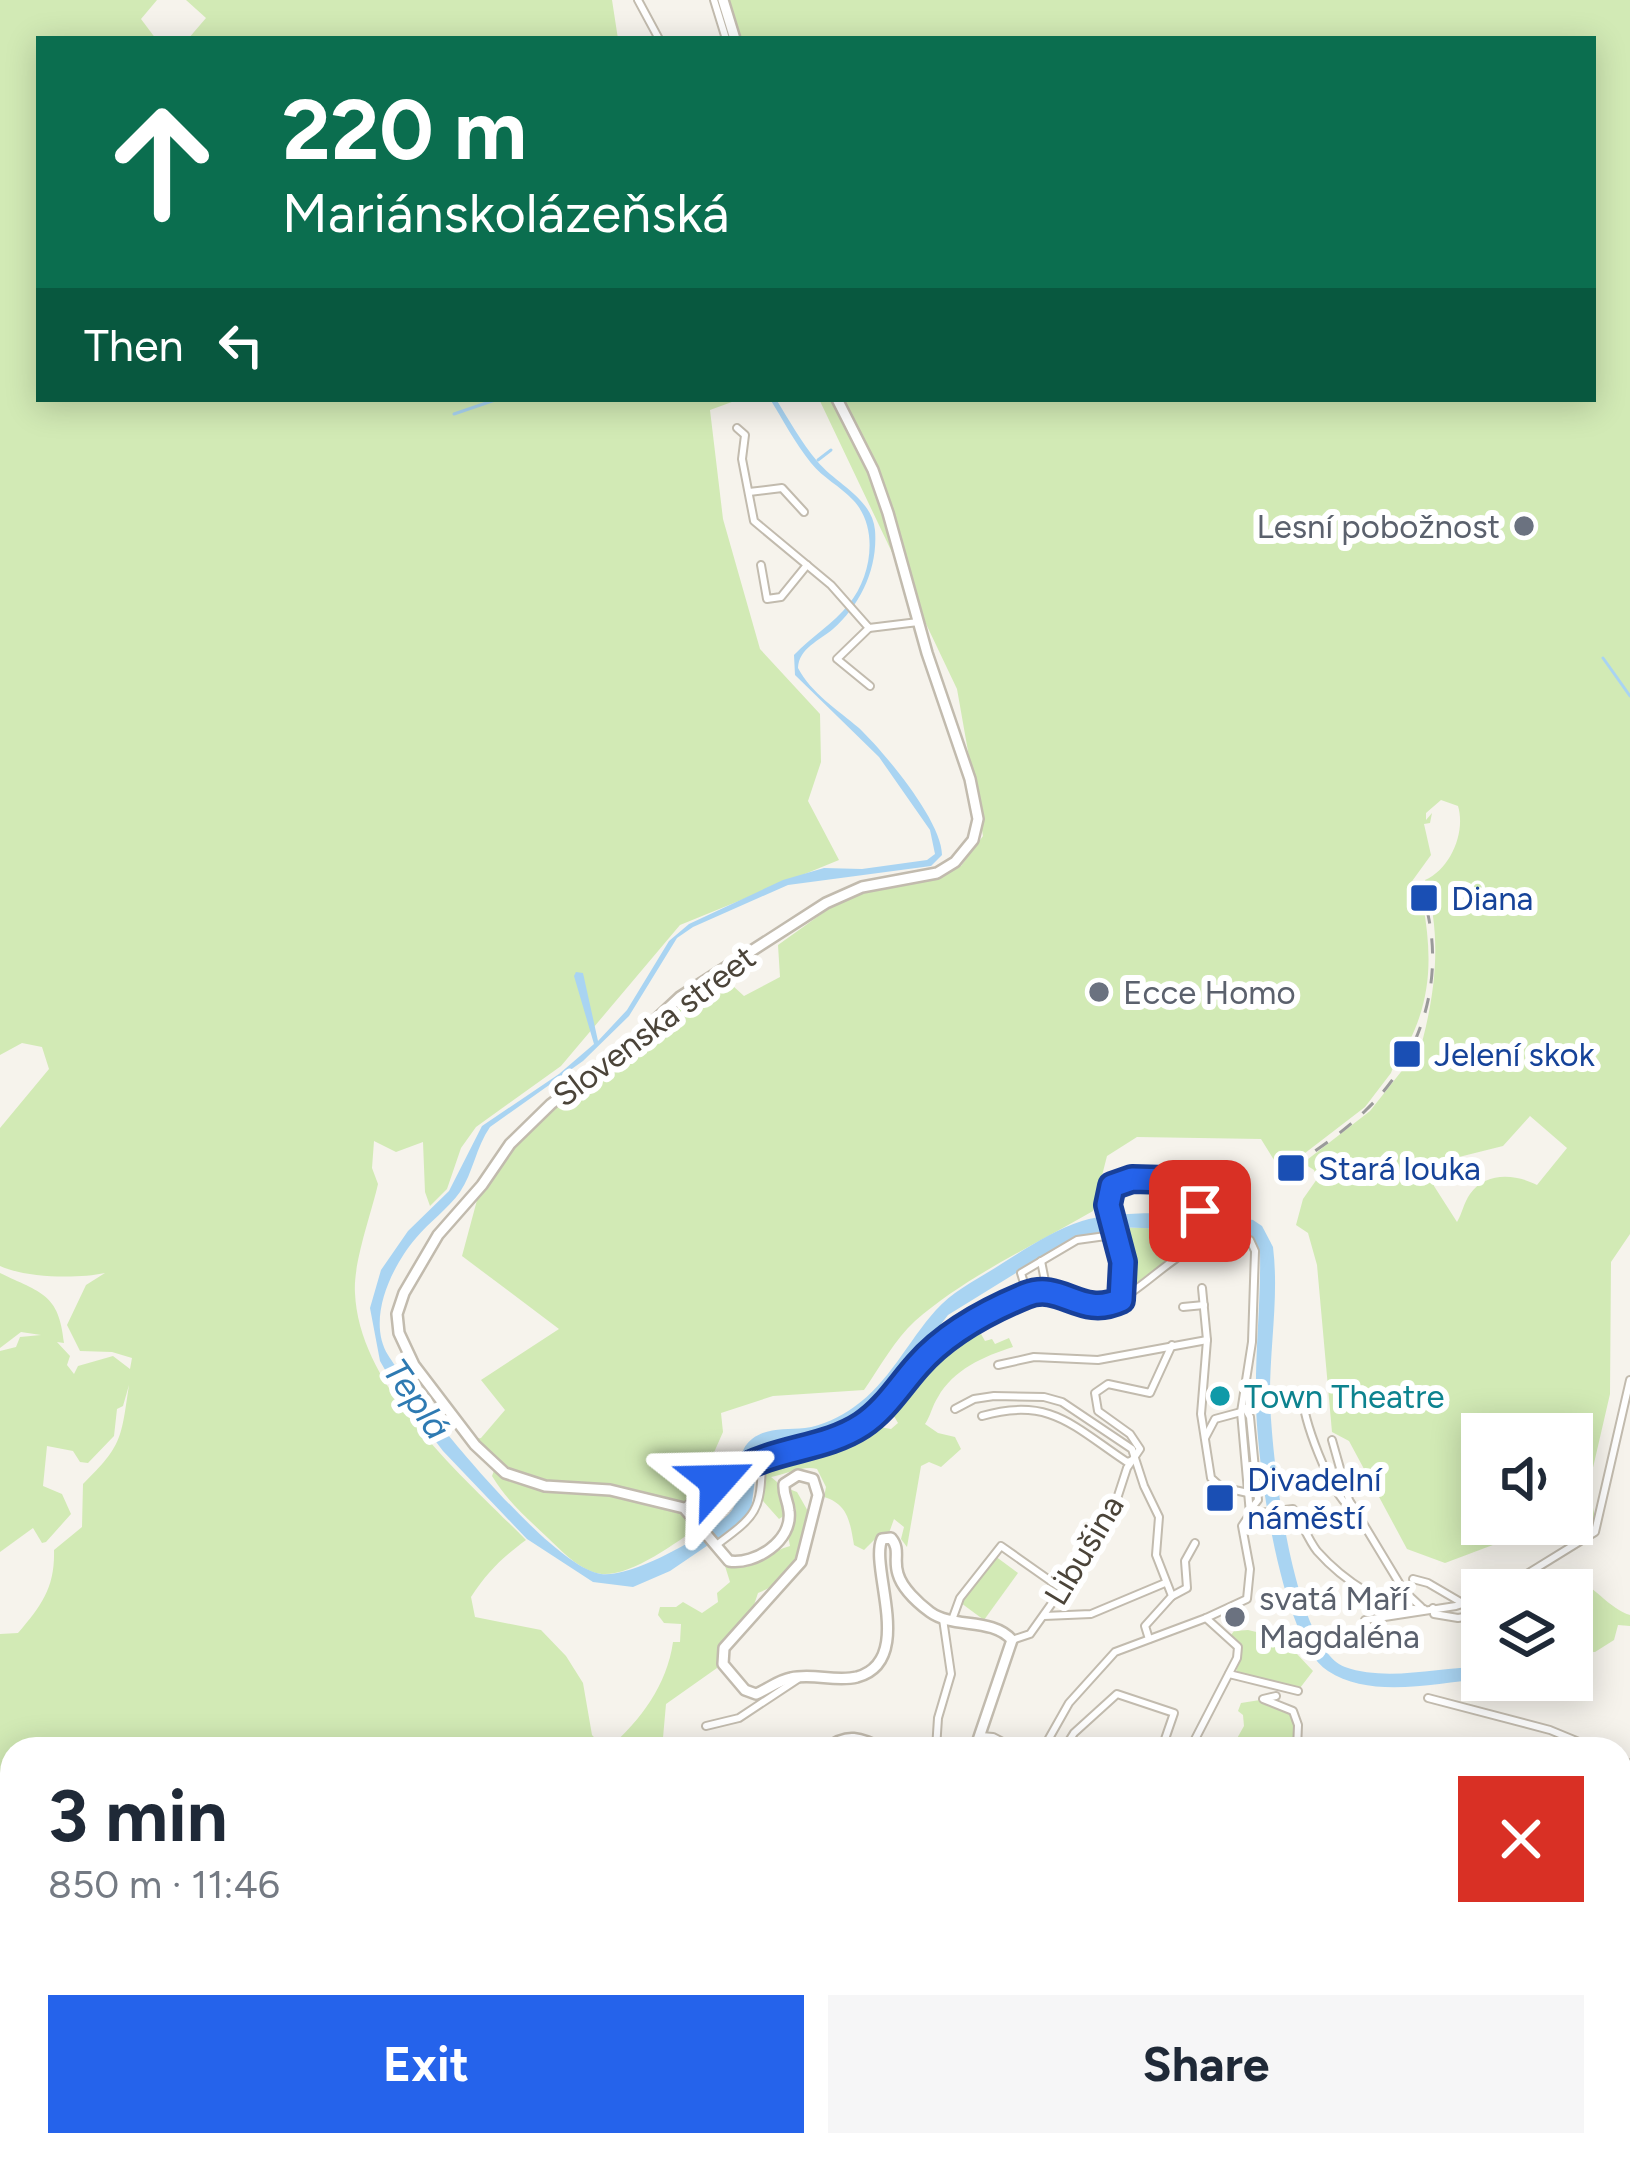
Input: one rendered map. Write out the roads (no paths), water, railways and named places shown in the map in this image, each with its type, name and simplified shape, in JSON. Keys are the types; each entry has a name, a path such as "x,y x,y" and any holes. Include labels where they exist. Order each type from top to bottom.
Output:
{"street":[{"path":"638,0 657,36"},
{"path":"714,0 725,36"},
{"path":"723,0 734,36"},
{"name":"Slovenska street","path":"683,1508 616,1491 545,1486 505,1473 475,1445 414,1365 397,1324 400,1303 438,1235 510,1144 680,997 826,903 862,887 937,873 968,849 977,829 974,796 873,470 839,402"},
{"path":"736,428 745,435 742,459 754,521 807,565 869,628"},
{"path":"749,492 787,490 804,512"},
{"path":"761,565 767,599 781,597 807,565"},
{"path":"870,686 837,659 869,628 918,622"},
{"path":"1121,1300 1123,1262 1109,1209 1112,1186 1168,1180 1200,1211 1207,1212"},
{"path":"1028,1294 1021,1274 1077,1240 1113,1232"},
{"path":"992,1737 981,1736 1012,1640 1000,1630 948,1620 927,1610 904,1586 897,1569 897,1544 885,1538 878,1546 886,1591 886,1641 872,1669 857,1677 801,1677 753,1694 745,1690 721,1658 724,1648 801,1562 817,1484 798,1475 784,1484 787,1529 758,1557 734,1562 724,1558 683,1508 701,1491 739,1469 840,1436 878,1412 944,1339 1028,1294 1047,1291 1087,1306 1108,1306 1215,1235 1236,1233 1247,1238 1256,1251 1242,1408 1250,1512"},
{"path":"1041,1262 1047,1291"},
{"path":"1202,1288 1207,1340 1201,1390 1211,1478 1221,1487 1248,1493"},
{"path":"1183,1307 1204,1305"},
{"path":"998,1365 1034,1357 1098,1360 1207,1340"},
{"path":"982,1416 1003,1410 1051,1412 1127,1462 1136,1458 1137,1442 1098,1411 1095,1394 1108,1384 1150,1394 1172,1345"},
{"path":"1537,1569 1591,1537 1597,1526 1630,1381"},
{"path":"1302,1392 1304,1420 1336,1493 1358,1515"},
{"path":"955,1409 994,1396 1055,1400 1132,1449 1136,1458"},
{"path":"1051,1412 1055,1400"},
{"path":"1205,1438 1218,1416 1242,1408"},
{"path":"1049,1737 1069,1702 1115,1652 1206,1618 1249,1596 1250,1569 1242,1526 1258,1500 1250,1417 1242,1408"},
{"path":"1332,1440 1349,1500 1403,1591 1434,1614 1461,1618"},
{"name":"Libušina","path":"1136,1458 1159,1517 1156,1555 1172,1597"},
{"name":"Libušina","path":"1012,1640 1030,1634 1063,1589 1113,1510 1127,1468 1136,1458"},
{"path":"714,1545 752,1518 761,1503 759,1460"},
{"path":"1250,1512 1296,1511 1316,1549 1388,1606 1428,1608"},
{"path":"1149,1639 1145,1625 1187,1588 1184,1566 1195,1543"},
{"path":"937,1737 951,1674 948,1620 998,1547 1004,1546 1063,1589"},
{"path":"1413,1580 1461,1602"},
{"path":"1044,1616 1091,1614 1165,1582"},
{"path":"1365,1620 1461,1604"},
{"path":"1196,1737 1238,1647 1206,1618"},
{"path":"1229,1674 1298,1691"},
{"path":"706,1726 739,1718 801,1677"},
{"path":"1072,1737 1117,1694 1174,1713 1166,1737"},
{"path":"1276,1696 1264,1699 1293,1711 1298,1737"},
{"path":"1428,1698 1567,1737"}],"water":[{"name":"Teplá","path":"772,402 778,402 817,461 860,500 875,530 874,558 859,597 833,629 806,650 798,668 817,693 859,728 896,770 933,824 942,855 931,866 788,885 677,938 629,1016 583,1061 490,1127 460,1192 416,1238 391,1278 380,1325 388,1355 426,1408 519,1514 578,1564 601,1574 614,1573 668,1554 718,1523 735,1505 742,1455 752,1439 771,1431 818,1425 854,1407 878,1386 942,1304 1048,1236 1082,1221 1142,1213 1253,1220 1262,1226 1273,1247 1270,1393 1274,1456 1288,1543 1311,1623 1327,1652 1345,1667 1395,1674 1461,1669 1461,1681 1383,1687 1345,1680 1311,1653 1296,1623 1274,1545 1260,1462 1256,1400 1260,1252 1253,1239 1240,1232 1117,1227 1068,1241 948,1315 892,1388 853,1422 823,1438 801,1443 788,1440 759,1449 751,1510 742,1522 670,1571 633,1587 593,1582 527,1539 443,1451 380,1361 370,1308 381,1270 408,1231 449,1191 482,1126 594,1044 576,972 583,973 598,1041 627,1010 669,941 689,924 783,880 824,868 862,869 927,860 935,854 930,830 879,757 795,675 794,655 849,604 863,580 869,552 861,511 811,463"}],"waterway":[{"path":"454,414 489,402"},
{"path":"818,460 831,450"},
{"path":"1603,658 1630,696"}],"railway":[{"path":"1291,1168 1366,1110 1386,1088 1417,1037 1426,1009 1433,952 1422,893"}],"place":[{"name":"Lesní pobožnost","path":"1524,526"},
{"name":"Diana","path":"1424,898"},
{"name":"Ecce Homo","path":"1099,992"},
{"name":"Jelení skok","path":"1407,1054"},
{"name":"Stará louka","path":"1291,1168"},
{"name":"Town Theatre","path":"1220,1396"},
{"name":"Divadelní náměstí","path":"1220,1498"},
{"name":"svatá Maří Magdaléna","path":"1235,1617"}]}
